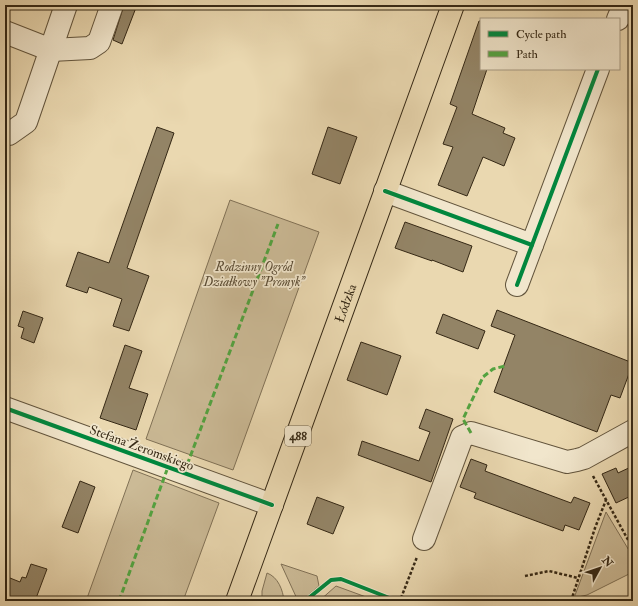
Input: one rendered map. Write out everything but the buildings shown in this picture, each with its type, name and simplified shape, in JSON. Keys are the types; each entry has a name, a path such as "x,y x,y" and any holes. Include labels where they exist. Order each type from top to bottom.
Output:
{"main road":[{"name":"Łódzka","path":"237,601 384,191 453,5"}],"street":[{"path":"5,133 9,134 26,122 66,5"},
{"path":"5,32 51,50 90,48 99,42 112,5"},
{"path":"618,18 624,5"},
{"path":"517,285 598,70"},
{"path":"384,191 532,245"},
{"name":"Stefana Żeromskiego","path":"5,408 272,505"},
{"path":"424,539 462,437 471,433 567,462 584,458 633,431"}],"path":[{"path":"592,473 633,548"},
{"path":"570,601 606,500"},
{"path":"401,598 424,539"},
{"path":"525,576 549,571 578,578"}],"green space":[{"name":"Rodzinny Ogród Działkowy \"Promyk\"","path":"230,200 319,232 233,470 146,439"},
{"path":"133,470 219,503 183,601 86,601"},
{"path":"606,512 633,557 633,572 587,595 574,598"},
{"path":"281,564 317,576 319,586 301,601 298,601"},
{"path":"267,573 271,575 279,584 284,601 262,601 262,591"},
{"path":"336,586 377,601 319,601"}],"tram line":[{"path":"623,601 633,596"}],"marked path":[{"path":"184,473 278,224"},
{"path":"471,433 463,419 483,377 493,369 505,366"},
{"path":"119,601 168,467"}],"cycle path":[{"path":"517,285 598,70"},
{"path":"385,191 532,245"},
{"path":"5,408 272,505"},
{"path":"305,601 331,580 341,579 397,601"}]}
